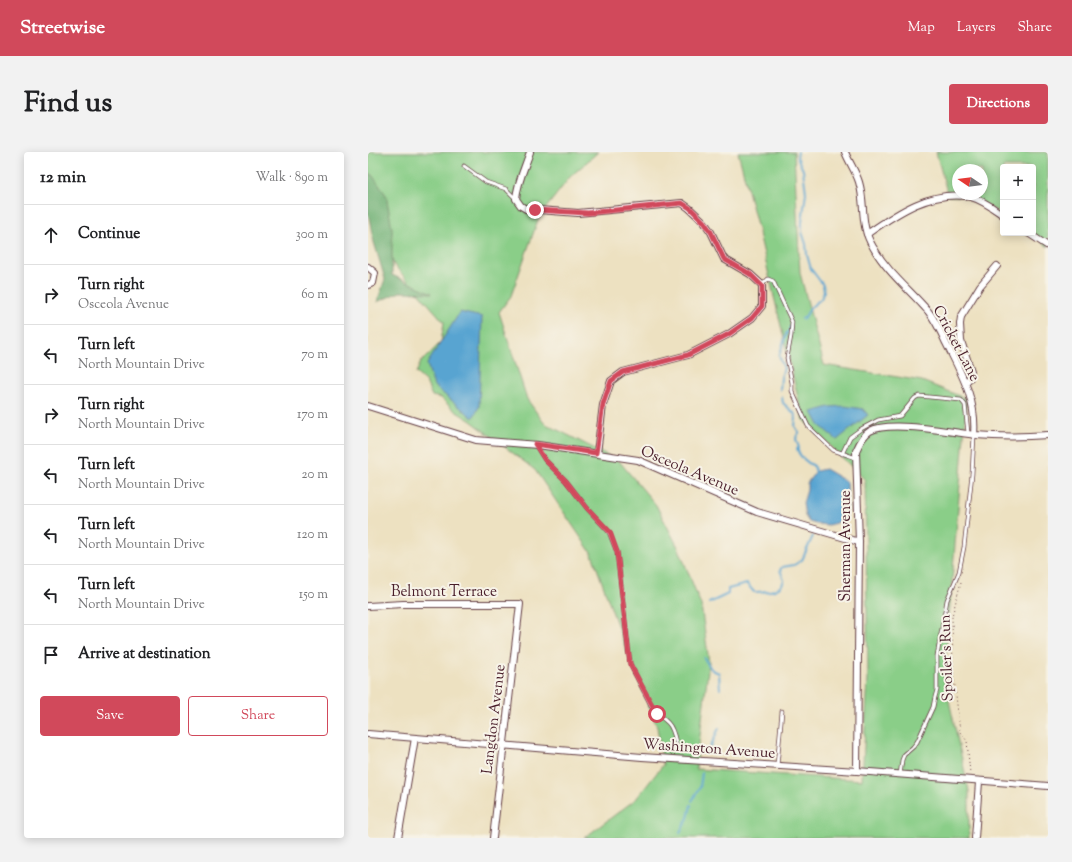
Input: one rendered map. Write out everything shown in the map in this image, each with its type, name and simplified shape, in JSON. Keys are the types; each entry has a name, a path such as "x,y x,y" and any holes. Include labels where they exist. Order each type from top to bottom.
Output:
{"street":[{"path":"530,152 520,180 516,199 521,206 526,209 578,213 682,203 690,208 704,222 711,232 724,259 750,274 762,286 762,306 752,318 729,334 688,355 623,372 611,381 603,404 596,453"},
{"name":"Cricket Lane","path":"845,152 859,181 864,224 873,248 884,264 929,312 966,382 975,425 971,434"},
{"path":"867,234 901,211 921,203 944,197 958,196 972,198 985,203 1000,213"},
{"path":"1033,236 1048,246"},
{"path":"966,382 970,378 971,371 961,341 961,317 980,286 997,266"},
{"path":"368,267 375,273 373,283 368,285"},
{"name":"Osceola Avenue","path":"368,406 476,440 535,444 638,460 757,512 859,542"},
{"name":"Sherman Avenue","path":"858,771 859,542 856,451 863,438 870,431 899,426 1014,437 1048,436"},
{"name":"Belmont Terrace","path":"368,606 403,604 520,604"},
{"name":"Langdon Avenue","path":"493,838 520,604"},
{"name":"Washington Avenue","path":"368,734 642,757 858,771 971,780 979,782 1048,786"},
{"path":"398,838 415,738"},
{"path":"975,838 979,782"}],"lane":[{"path":"464,166 486,182 506,189 516,199"},
{"path":"762,286 768,279 773,281 792,322 787,358 792,391 808,426 833,450 856,458"},
{"path":"842,454 850,438 861,429 878,420 900,416 915,398 919,396 961,400 965,405 971,434 972,474 964,548 959,572 947,600 937,656 937,690 933,707 917,742 904,755 900,775"},
{"path":"535,444 545,460 566,481 587,508 610,532 617,552 630,664 653,709 668,723 674,732 677,747"},
{"path":"777,766 782,711"}],"path":[{"name":"Spoiler's Run","path":"962,578 952,616 953,668 960,732 967,741 971,780"}],"green space":[{"path":"368,152 598,152 570,177 539,217 511,296 499,312 527,399 544,423 619,461 656,505 679,549 701,605 709,662 696,769 862,780 868,679 865,480 803,419 758,229 738,152 794,152 800,273 824,365 922,381 967,399 944,678 969,791 969,838 584,838 636,799 663,765 657,727 622,639 592,554 535,470 471,421 455,411 441,398 432,396 426,382 416,373 421,362 441,342 444,322 394,265 368,196"},
{"path":"936,152 1048,152 1048,247 1036,236 1036,164 1000,164 1000,213 977,200 988,200 988,164 952,164 952,196 948,196"},
{"path":"368,173 372,175 386,195 392,228 392,275 432,293 400,292 377,302 385,279 373,239 368,212"}],"water":[{"path":"460,312 482,317 479,407 473,418 434,386 427,364"},
{"path":"844,406 863,409 868,415 837,440 819,425 812,412 829,407"},
{"path":"825,469 847,482 848,510 845,518 829,525 809,522 805,516 803,503 807,490 807,483 816,471"}],"waterway":[{"path":"798,152 797,157 803,170 806,193 802,232 811,269 823,285 824,291 821,299 811,307 802,319"},
{"path":"780,390 781,377 784,368 779,356 790,327"},
{"path":"782,397 783,403 794,413 796,418 795,426 799,433 796,439 799,448 797,449 798,452 804,459 814,466 816,473"},
{"path":"709,603 728,594 728,589 747,584 754,592 768,591 780,587 784,580 780,570 782,567 794,565 802,560 813,536"},
{"path":"704,658 712,670 719,673 720,689"},
{"path":"708,752 719,728"},
{"path":"692,801 700,787 702,773"},
{"path":"680,832 688,818 691,805"}],"route":[{"path":"535,210 588,213 682,203 690,208 704,222 711,232 724,259 750,274 762,286 762,306 752,318 729,334 688,355 623,372 611,381 603,404 596,453 535,444 545,460 566,481 587,508 610,532 617,552 629,644 630,664 633,671 638,676 653,709 657,714"}]}
